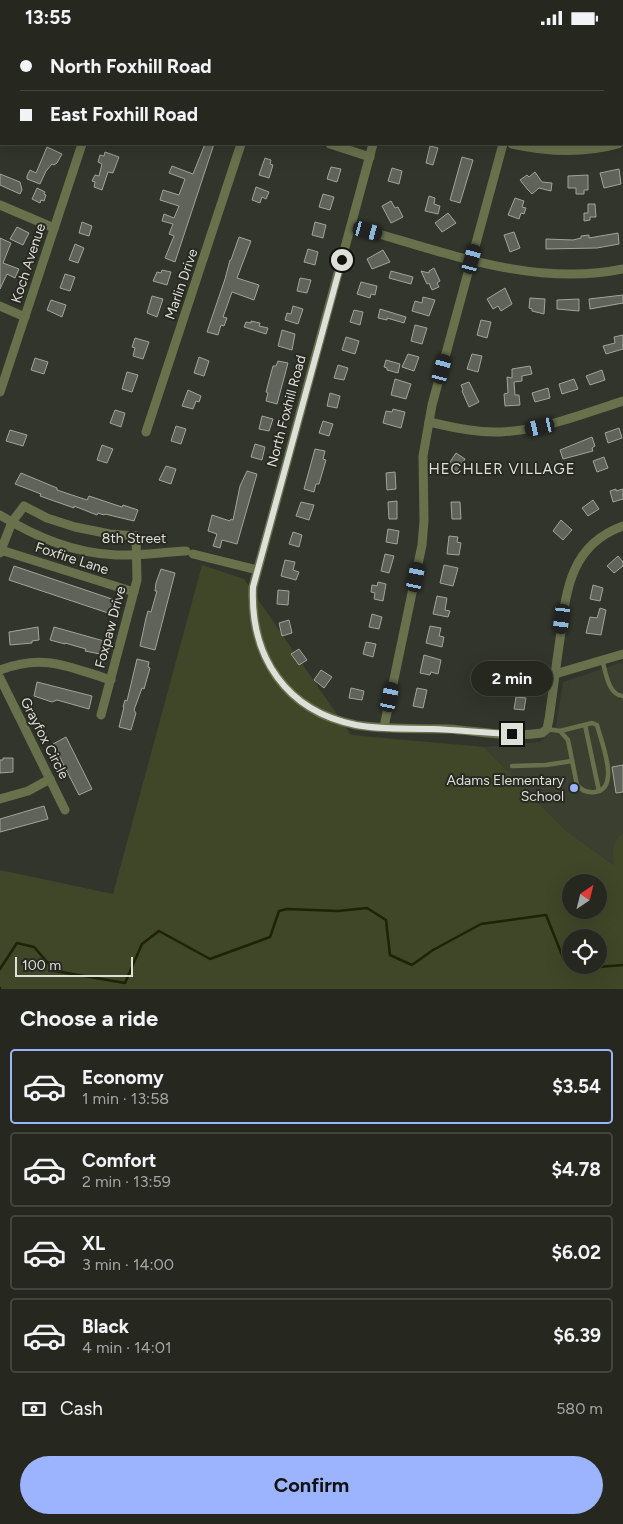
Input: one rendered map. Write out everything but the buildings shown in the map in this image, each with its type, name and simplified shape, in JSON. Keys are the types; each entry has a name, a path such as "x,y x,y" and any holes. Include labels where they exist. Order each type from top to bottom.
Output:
{"street":[{"name":"Koch Avenue","path":"0,392 82,145"},
{"name":"Marlin Drive","path":"146,432 241,145"},
{"path":"333,145 370,157"},
{"name":"North Foxhill Road","path":"373,145 253,587 252,603 258,640 272,671 295,697 318,713 357,725 384,727 533,734 542,733 547,729"},
{"path":"384,727 422,545 424,521 423,456 429,422 504,145"},
{"path":"518,145 555,151 591,150 614,145"},
{"path":"0,205 54,228"},
{"path":"351,226 509,269 571,274 623,269"},
{"path":"0,306 24,317"},
{"path":"429,422 474,431 520,430 550,424 623,401"},
{"path":"1,552 12,522 24,506 47,518 75,527 110,534 134,535 136,536 137,550"},
{"name":"8th Street","path":"0,515 39,536 73,548 104,554 137,550 190,553 257,571"},
{"path":"547,729 567,588 580,558 594,543 611,531 623,526"},
{"name":"Foxpaw Drive","path":"101,715 137,580 137,550"},
{"name":"Foxfire Lane","path":"1,552 134,592"},
{"path":"555,674 623,654"},
{"path":"0,670 28,661 40,661 59,664 110,680"},
{"name":"Grayfox Circle","path":"0,678 64,810"},
{"path":"0,799 28,791 50,779"}],"lane":[{"path":"602,661 612,690 619,696 623,696"},
{"path":"547,729 560,731 595,723 597,725 609,773 608,783 598,791 587,792 577,785 568,740 560,731"},
{"path":"585,725 598,791"},
{"path":"512,766 546,765 572,761"}],"shaded area":[{"name":"Adams Elementary School","path":"623,662 623,871 565,830 484,747 540,742 556,726 563,682"}],"green space":[{"path":"202,565 244,579 351,735 484,747 565,830 614,865 613,852 615,843 623,833 623,989 0,989 0,870 113,894"}],"waterway":[{"path":"0,969 17,943 34,947 55,971 125,983 142,944 159,931 210,959 270,937 279,911 287,909 338,911 367,908 386,920 390,955 412,965 433,950 481,924 546,915 562,955"},
{"path":"607,966 623,965"}],"place":[{"name":"Adams Elementary School","path":"574,788"}],"district":[{"name":"HECHLER VILLAGE","path":"502,469"}],"route":[{"path":"342,260 253,587 253,616 258,640 272,671 295,697 306,706 331,718 369,727 512,734"}]}
